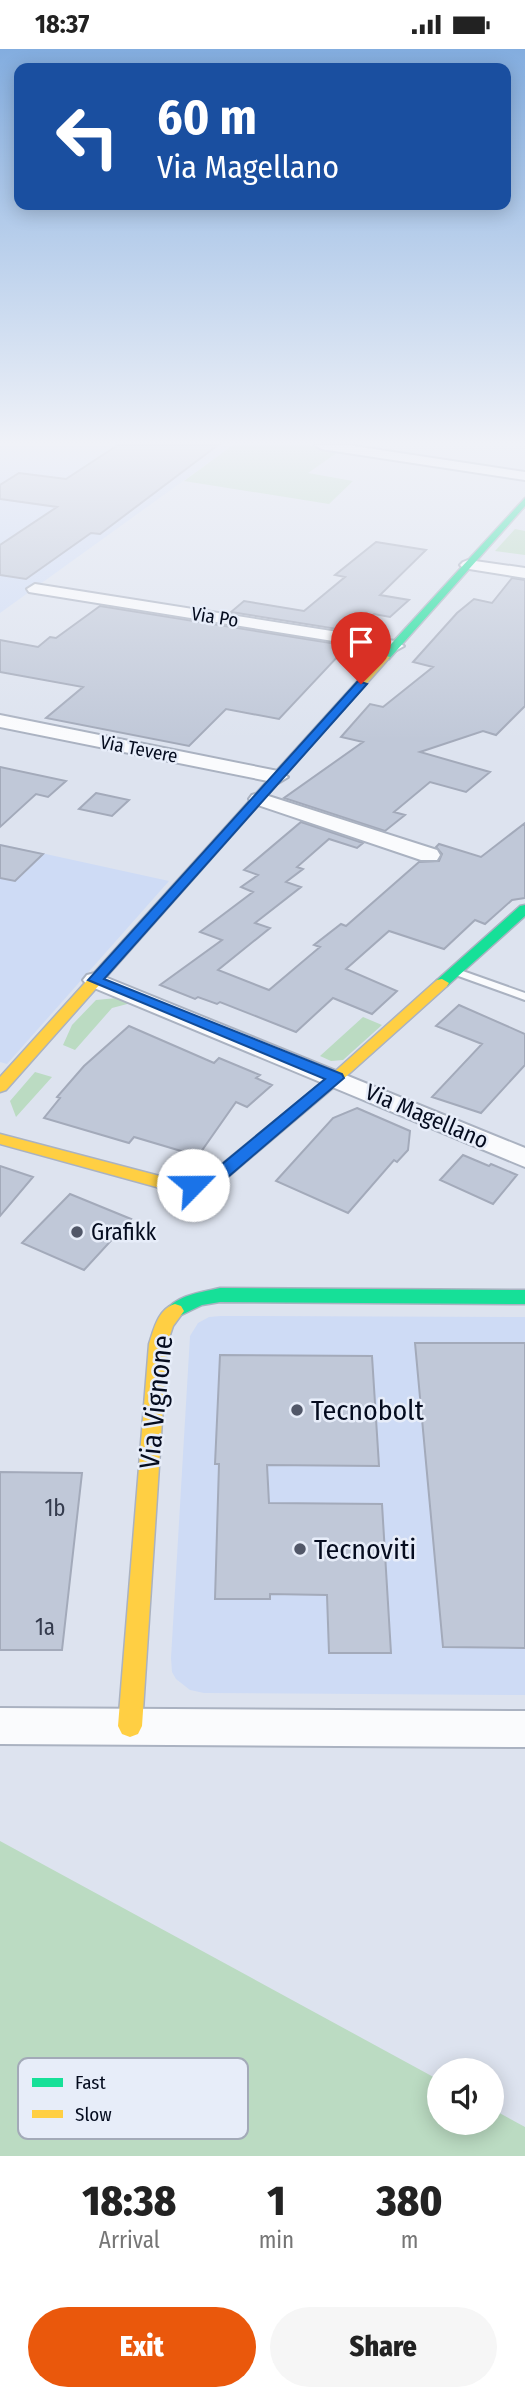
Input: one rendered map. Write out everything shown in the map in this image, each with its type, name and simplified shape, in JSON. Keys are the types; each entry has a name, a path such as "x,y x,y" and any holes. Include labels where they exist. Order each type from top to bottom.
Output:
{"street":[{"path":"0,1087 487,543"},
{"path":"468,565 525,573"},
{"name":"Via Po","path":"35,589 395,646"},
{"name":"Via Tevere","path":"0,721 278,777"},
{"path":"259,799 429,855"},
{"path":"0,1139 171,1185 193,1185 216,1178 337,1078 525,909"},
{"name":"Via Magellano","path":"95,980 525,1158"},
{"name":"Via Vignone","path":"130,1726 158,1343 163,1322 170,1313 194,1299 220,1295 525,1297"},
{"path":"0,1726 525,1729"},
{"path":"0,1739 13,1732 75,1726"}],"lane":[{"path":"457,972 525,997"}],"shaded area":[{"path":"0,543 97,543 0,613"},
{"path":"0,844 169,881 7,1064 0,1062"},
{"path":"209,1317 525,1317 525,1695 204,1693 190,1690 176,1679 172,1672 171,1658 190,1336 198,1323"}],"green space":[{"path":"502,543 525,543 525,555 495,551"},
{"path":"117,998 131,1003 112,1008 75,1050 63,1045 72,1025 96,1000"},
{"path":"363,1017 382,1025 343,1060 331,1061 320,1056"},
{"path":"35,1072 52,1077 16,1117 10,1101"},
{"path":"0,1841 427,2073 427,2135 504,2135 504,2116 525,2127 525,2156 0,2156"}],"building":[{"path":"76,543 26,579 0,575 0,545"},
{"path":"374,543 426,550 380,595 409,600 390,617 374,614 356,632 231,612 244,601 304,611 345,577 335,575"},
{"path":"512,578 525,580 525,706 496,735 483,731 420,752 490,772 466,792 430,782 394,812 405,815 385,831 284,798 363,742 341,737 370,704 383,707 433,667 413,662 457,613 474,599 492,603"},
{"path":"100,606 343,645 337,651 342,652 279,719 226,709 189,746 46,718 83,687 0,672 0,640 38,647 50,637 56,638"},
{"path":"0,767 66,781 48,797 36,794 0,827"},
{"path":"96,793 129,800 112,816 79,809"},
{"path":"301,822 363,843 357,848 329,839 297,867 303,869 286,882 301,887 255,923 270,928 218,970 269,990 320,947 314,945 341,924 346,926 419,862 439,861 442,854 436,847 439,844 481,857 525,823 525,898 512,900 485,924 475,920 444,949 389,931 346,969 397,991 372,1014 333,998 296,1032 220,1002 217,1004 198,997 195,999 160,985 222,940 200,932 253,892 241,887 258,875 244,870"},
{"path":"0,845 43,854 15,881 0,878"},
{"path":"459,1005 525,1034 525,1065 481,1113 432,1097 482,1044 436,1026"},
{"path":"129,1026 214,1063 219,1058 260,1075 256,1078 272,1085 247,1107 236,1102 198,1156 134,1137 129,1143 44,1118 60,1098 57,1097 84,1066"},
{"path":"357,1108 410,1131 408,1150 397,1162 394,1160 348,1213 276,1181 333,1118"},
{"path":"463,1155 517,1175 493,1204 440,1180"},
{"path":"0,1166 33,1177 0,1216"},
{"path":"70,1194 131,1219 84,1270 22,1243"},
{"path":"415,1343 525,1343 525,1648 443,1647"},
{"path":"220,1355 372,1356 379,1466 267,1465 269,1503 382,1504 391,1653 329,1653 327,1595 270,1594 270,1599 215,1599 219,1464 215,1464"},
{"path":"0,1472 82,1473 62,1650 0,1650"}],"traffic: fast":[{"path":"385,657 487,543"},
{"path":"442,983 525,909"},
{"path":"175,1311 198,1299 220,1295 525,1297"}],"traffic: slow":[{"path":"0,1087 385,657"},
{"path":"0,1139 171,1185 193,1185 216,1178 336,1078 442,983"},
{"path":"130,1726 158,1344 165,1323 175,1311"}],"place":[{"name":"Grafikk","path":"77,1232"},
{"name":"Tecnobolt","path":"297,1410"},
{"name":"Tecnoviti","path":"300,1549"}],"route":[{"path":"193,1185 216,1178 337,1078 95,980 361,684"}]}
